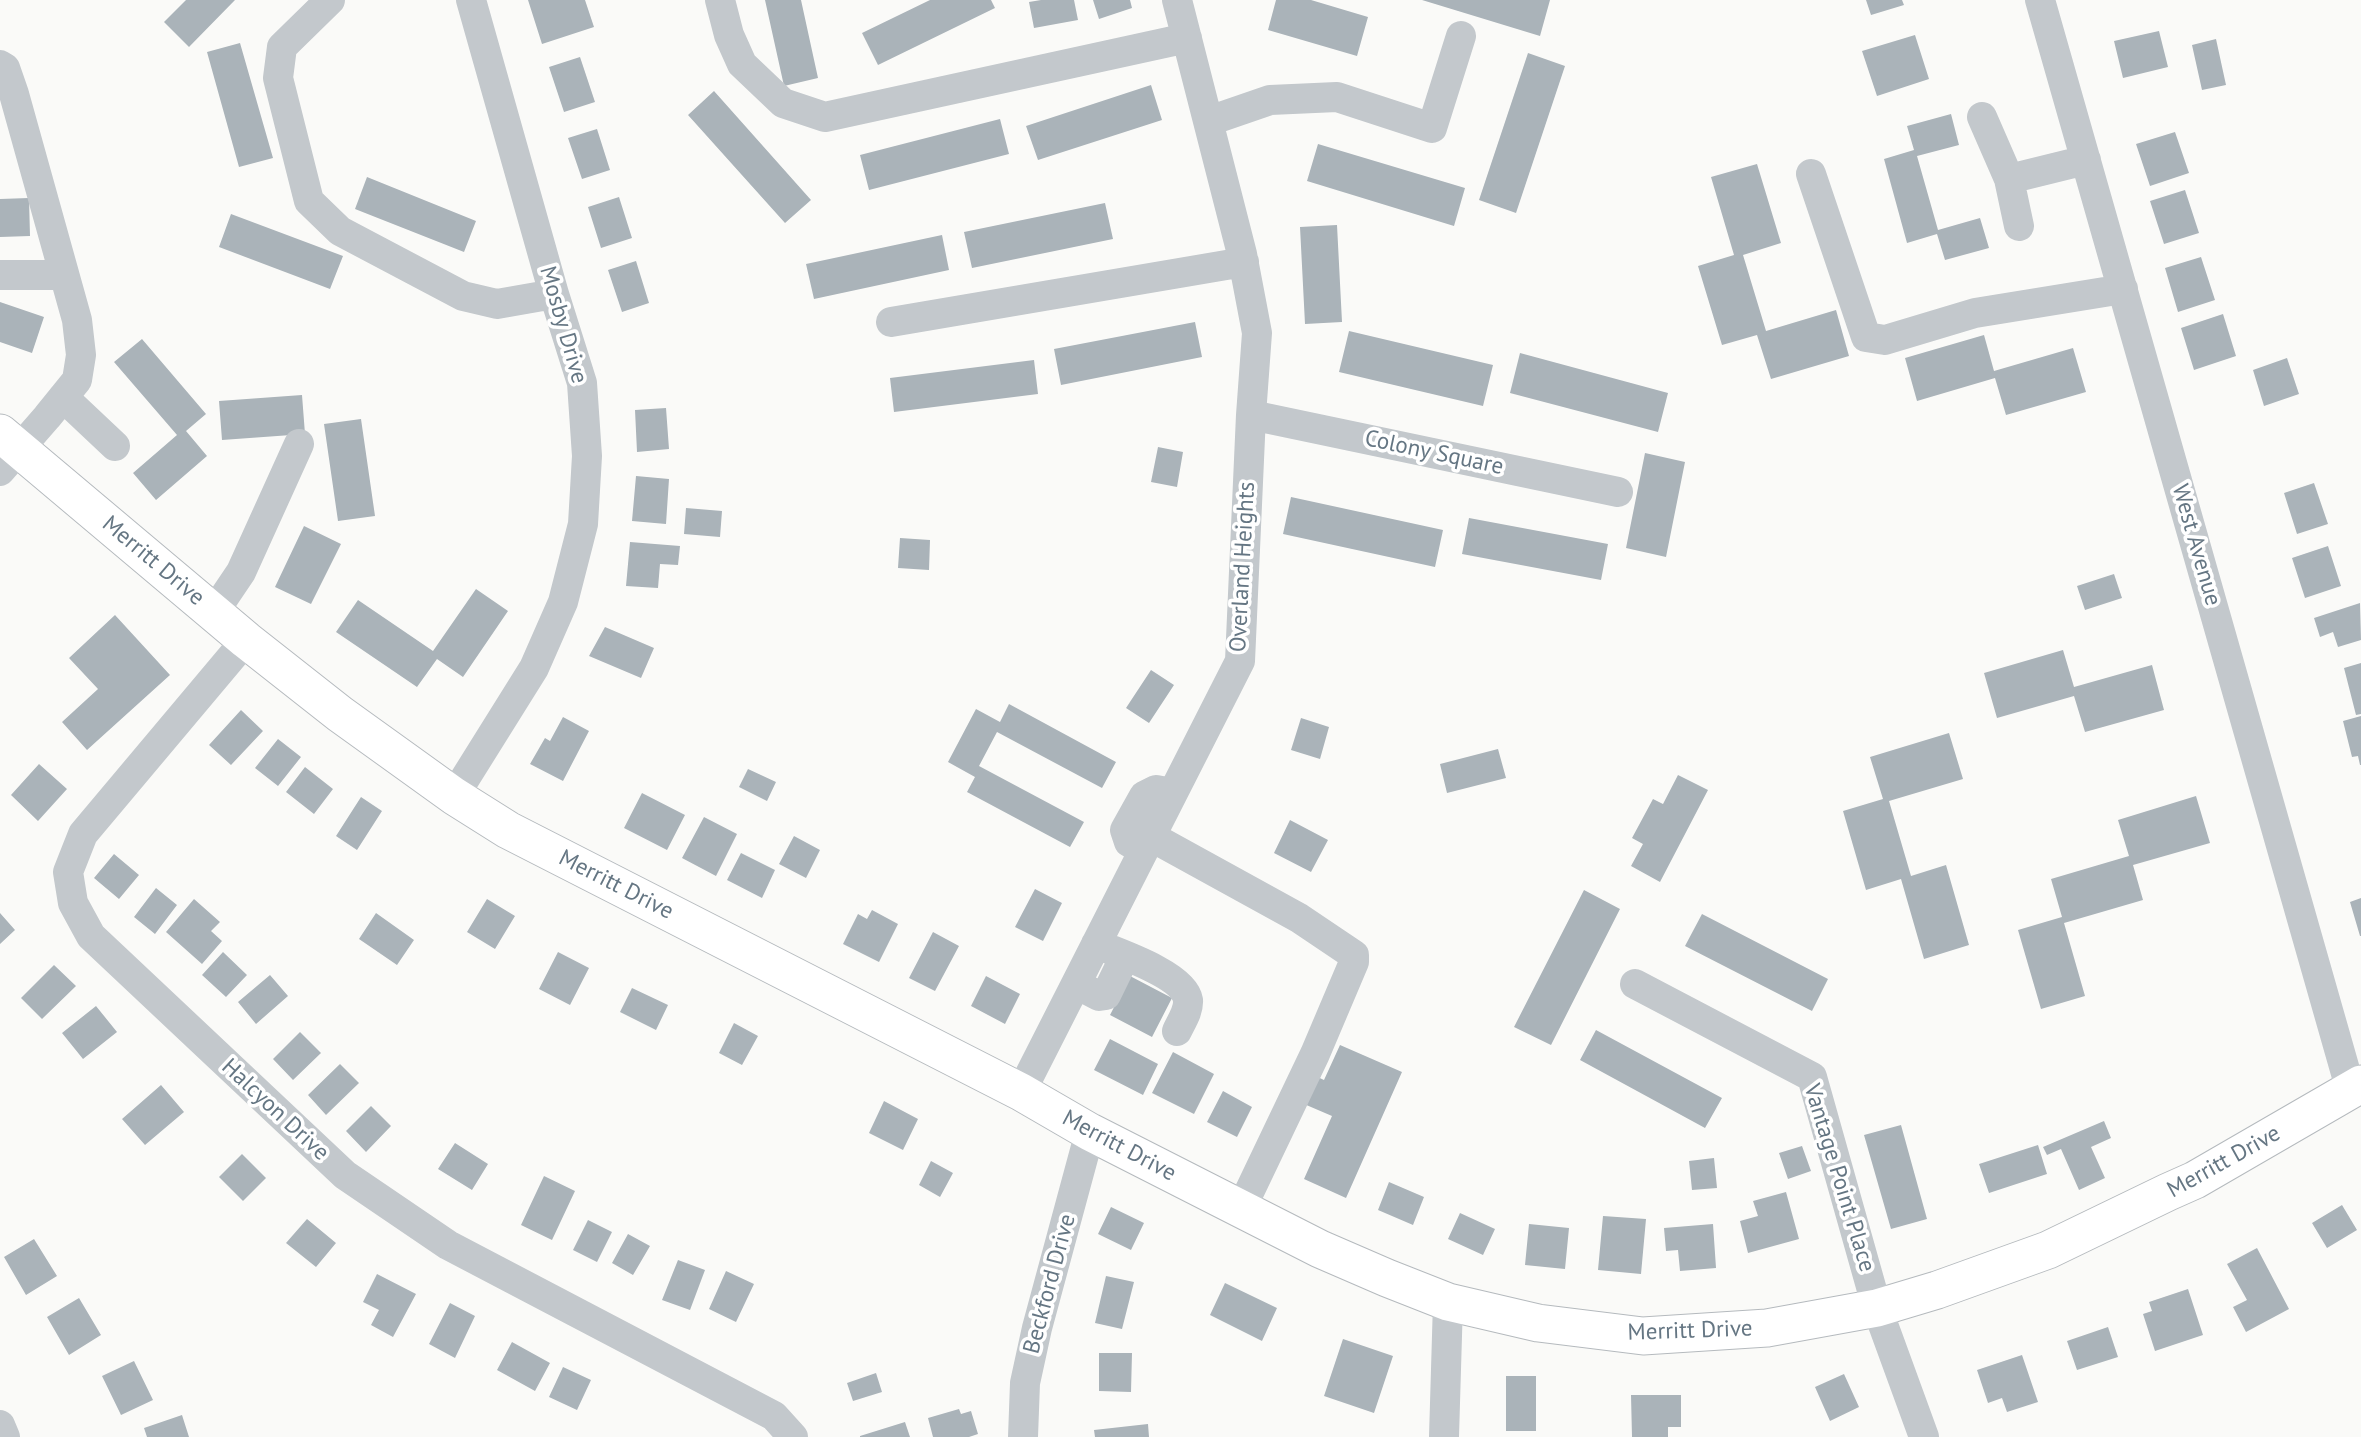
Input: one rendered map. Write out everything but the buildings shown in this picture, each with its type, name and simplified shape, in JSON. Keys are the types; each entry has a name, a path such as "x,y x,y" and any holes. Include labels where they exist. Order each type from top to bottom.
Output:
{"main road":[{"name":"Merritt Drive","path":"6,452 214,612 340,714 454,796 508,830 1021,1092 1090,1132 1320,1249 1448,1302 1538,1323 1643,1336 1767,1328 1877,1308 2048,1250 2195,1180 2356,1087"}],"street":[{"path":"330,0 282,47 278,78 309,201 340,231 463,296 498,304 554,294"},
{"name":"Mosby Drive","path":"454,796 534,668 564,598 583,524 587,456 582,383 554,294 471,0"},
{"path":"720,0 729,35 742,64 783,103 825,117 1187,38"},
{"name":"Overland Heights","path":"1021,1092 1240,661 1257,332 1244,262 1177,0"},
{"name":"West Avenue","path":"2040,0 2356,1087"},
{"path":"1209,121 1270,100 1337,97 1432,128 1461,36"},
{"path":"0,65 5,68 14,94 77,320 81,355 77,380 6,452"},
{"path":"1982,117 2009,179 2019,226"},
{"path":"2009,179 2086,160"},
{"path":"1811,174 1866,337 1885,340 1975,313 2123,289"},
{"path":"891,322 1244,262"},
{"path":"0,275 64,275"},
{"path":"63,397 115,446"},
{"name":"Colony Square","path":"1251,415 1618,492"},
{"path":"214,612 241,572 299,444"},
{"name":"Halcyon Drive","path":"246,640 83,834 68,872 72,903 91,936 345,1175 449,1245 774,1416 793,1437"},
{"path":"1147,843 1299,918 1354,955 1354,961 1315,1054 1241,1209"},
{"path":"1096,944 1167,976 1183,989 1188,999 1187,1009 1177,1031"},
{"path":"1076,984 1099,996 1106,995 1125,956"},
{"name":"Vantage Point Place","path":"1634,984 1812,1077 1877,1308 1924,1437"},
{"name":"Beckford Drive","path":"1023,1437 1025,1383 1037,1328 1090,1132"},
{"path":"1444,1437 1448,1302"},
{"path":"0,1425 5,1437"}]}
